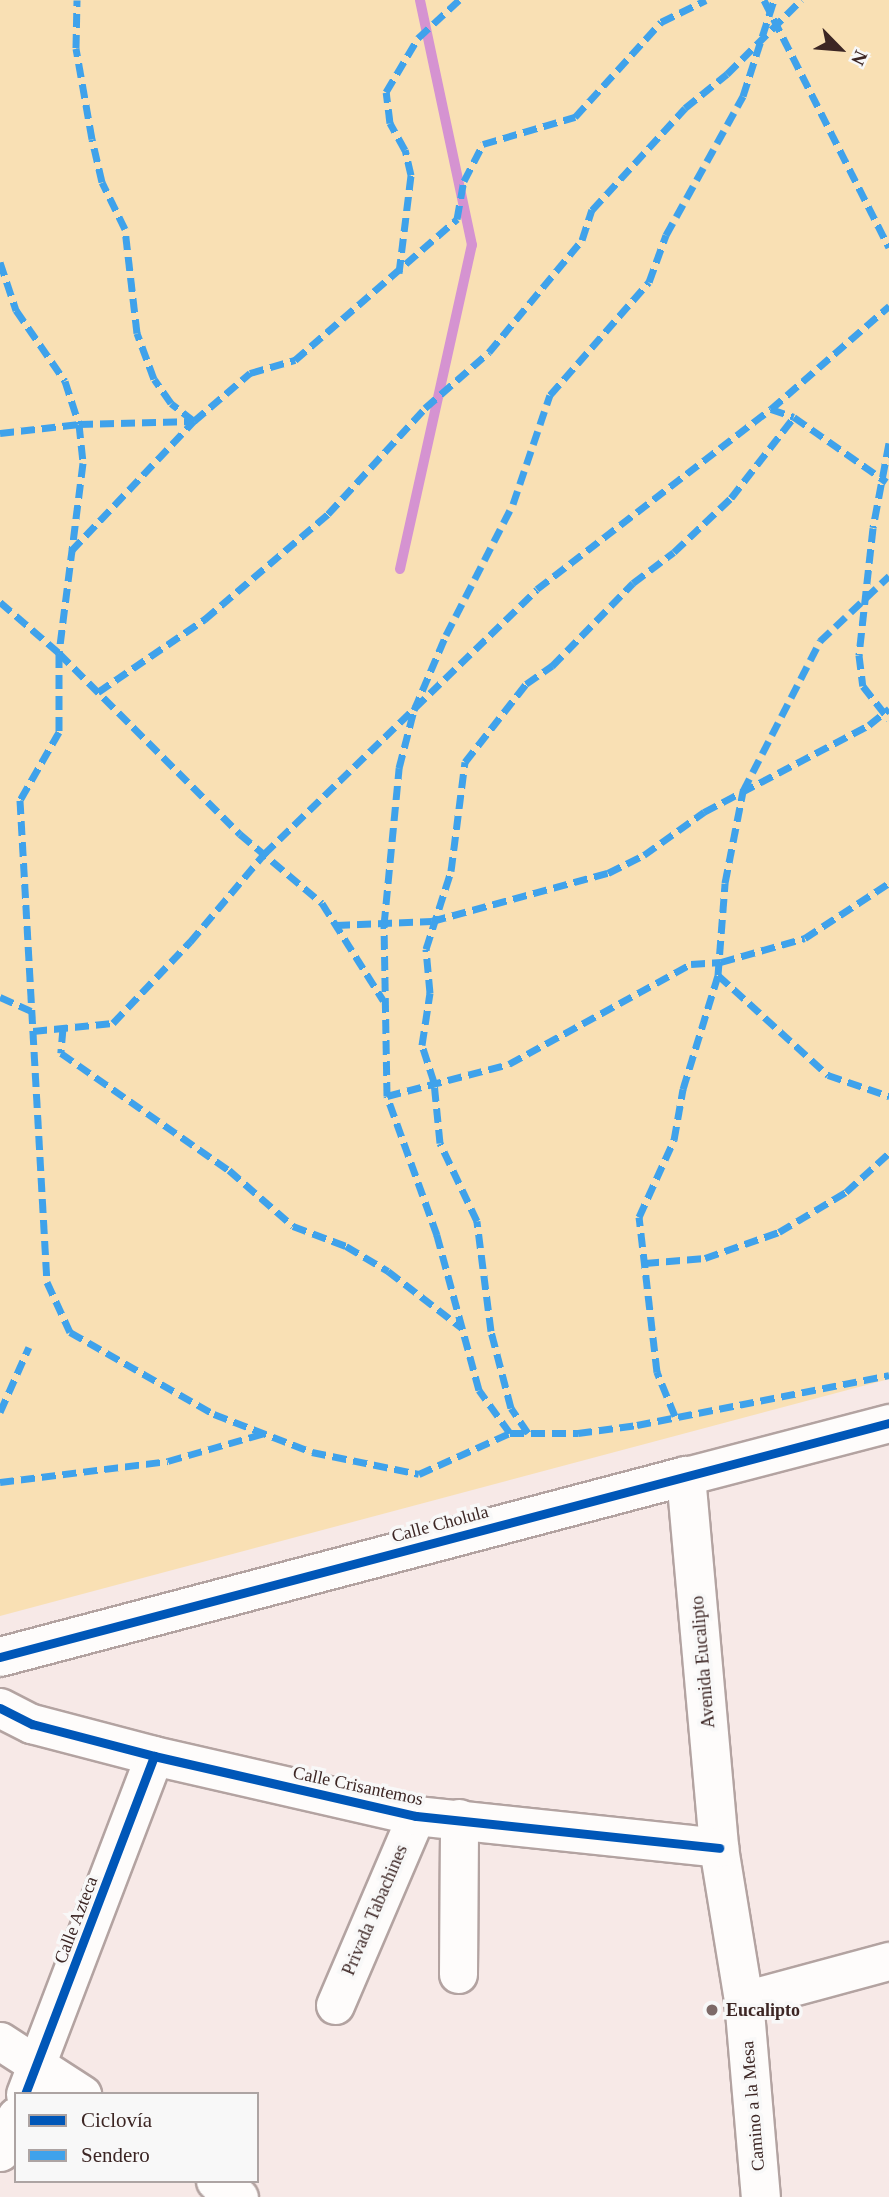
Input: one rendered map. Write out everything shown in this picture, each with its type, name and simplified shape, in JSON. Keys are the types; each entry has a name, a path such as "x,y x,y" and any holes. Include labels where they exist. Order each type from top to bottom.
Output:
{"street":[{"name":"Calle Cholula","path":"0,1657 889,1423"},
{"name":"Avenida Eucalipto","path":"686,1476 719,1848"},
{"name":"Calle Crisantemos","path":"0,1709 32,1724 154,1756 416,1816 460,1818 719,1848"},
{"name":"Calle Azteca","path":"32,2079 154,1756"},
{"name":"Privada Tabachines","path":"335,2004 416,1816"},
{"path":"458,1974 460,1818"},
{"name":"Camino a la Mesa","path":"719,1848 744,2000 761,2197"},
{"path":"744,2000 889,1961"},
{"path":"0,2041 32,2079 75,2092"},
{"path":"0,2152 14,2120"},
{"path":"218,2183 239,2197"}],"shaded area":[{"path":"0,0 889,0 889,1379 0,1616"}],"waterway":[{"path":"400,569 472,245 420,0"}],"marked path":[{"path":"71,551 194,421 171,403 154,379 137,333 125,229 102,182 92,139 76,48 77,0"},
{"path":"399,273 411,175 405,150 390,123 386,92 418,38 459,0"},
{"path":"0,433 79,424 194,421 250,373 295,360 457,219 464,181 483,144 575,117 661,22 706,0"},
{"path":"764,0 889,247"},
{"path":"510,1433 479,1390 437,1235 387,1096 384,925 399,768 414,710 446,635 513,504 550,395 649,282 666,235 743,96 774,0"},
{"path":"98,692 205,619 328,514 425,408 489,352 582,240 592,210 685,108 727,74 801,0"},
{"path":"0,262 16,310 65,381 79,424 83,463 59,653 59,732 20,800 47,1282 70,1332 214,1414 312,1452 419,1474 510,1433 578,1433 637,1425 889,1375"},
{"path":"33,1031 113,1023 190,942 264,854 537,589 771,409 889,306"},
{"path":"771,409 794,417 887,482"},
{"path":"528,1433 511,1408 491,1331 477,1221 440,1143 434,1082 422,1045 430,993 426,949 451,871 465,762 526,684 552,666 633,583 674,552 731,498 794,417"},
{"path":"889,443 873,528 859,655 863,686 889,719"},
{"path":"675,1416 657,1372 639,1217 674,1140 683,1089 718,975 725,883 743,791 820,641 889,576"},
{"path":"0,602 59,653 240,834 322,903 383,1000"},
{"path":"336,925 432,921 608,873 644,855 704,812 869,725 889,709"},
{"path":"387,1096 509,1064 691,964 721,962 805,938 889,883"},
{"path":"718,975 828,1075 889,1096"},
{"path":"0,997 31,1011"},
{"path":"63,1028 61,1053 229,1170 293,1226 346,1246 388,1271 462,1328"},
{"path":"645,1263 705,1258 779,1232 846,1192 889,1153"},
{"path":"0,1412 29,1347"},
{"path":"0,1482 168,1461 265,1433"}],"cycle path":[{"path":"0,1657 889,1423"},
{"path":"0,1708 32,1724 154,1756 416,1816 719,1848"},
{"path":"26,2092 154,1756"}],"place":[{"name":"Eucalipto","path":"712,2010"}]}
